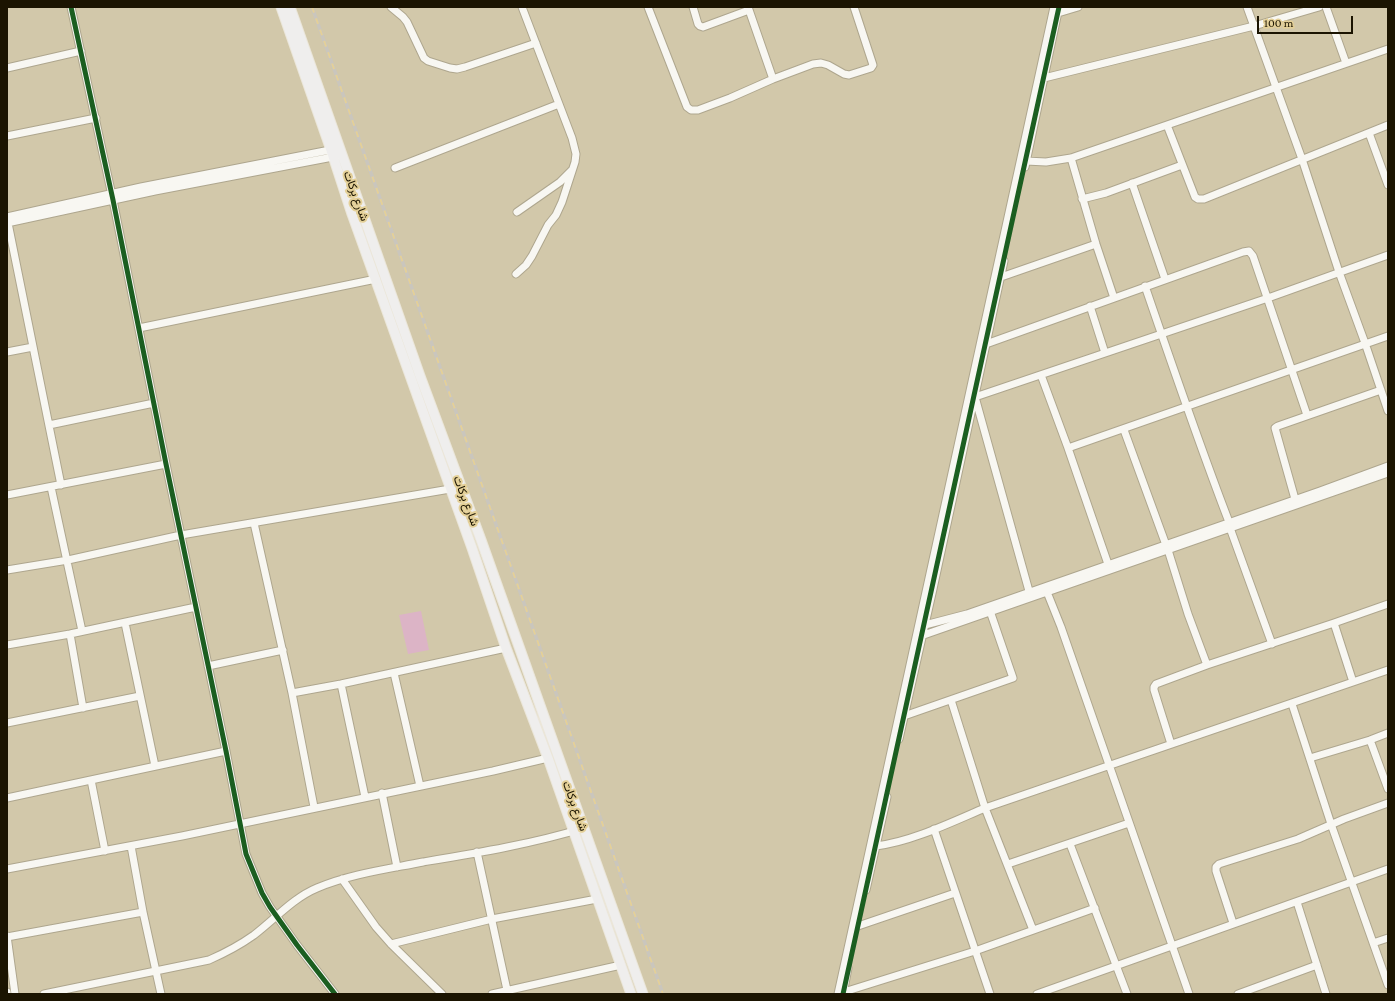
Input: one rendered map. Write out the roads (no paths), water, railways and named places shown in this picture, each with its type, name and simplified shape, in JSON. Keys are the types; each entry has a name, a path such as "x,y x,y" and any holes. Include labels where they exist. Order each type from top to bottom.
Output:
{"main road":[{"name":"شارع بركات","path":"281,7 481,540 643,994"},
{"name":"شارع بركات","path":"290,7 336,152 352,214 472,548 506,648 548,758 631,994"}],"street":[{"path":"71,7 96,118 246,854 262,893 297,945 335,994"},
{"path":"391,7 407,22 424,58 428,61 450,68 465,67 536,43"},
{"path":"516,274 526,265 548,225 556,215 562,202 576,154 575,146 522,7"},
{"path":"648,7 687,107 691,110 698,110 730,98 773,79 813,64 821,63 828,65 844,74 849,75 873,67 865,37 854,7"},
{"path":"693,7 700,26 749,8 773,79"},
{"path":"1057,9 1078,7"},
{"path":"1247,7 1302,159 1339,272 1388,411"},
{"path":"1044,78 1254,26 1319,7"},
{"path":"1326,7 1346,63"},
{"path":"921,626 975,397 1026,161 1034,110 1044,78 1057,9"},
{"path":"842,993 876,846 904,716 921,626 1057,9"},
{"path":"7,68 81,51"},
{"path":"1026,161 1046,162 1071,158 1346,63 1387,51"},
{"path":"395,168 559,104"},
{"path":"7,136 96,118"},
{"path":"1168,125 1182,165 1195,197 1198,199 1204,199 1388,126"},
{"path":"1369,133 1387,181"},
{"path":"61,485 7,221 112,197 336,152"},
{"path":"1071,158 1082,199 1114,298"},
{"path":"1082,199 1182,165"},
{"path":"517,212 560,182 573,168"},
{"path":"1132,183 1164,279"},
{"path":"1001,276 1096,244"},
{"path":"986,344 1164,279 1248,251 1253,256 1307,415"},
{"path":"975,397 1268,298 1388,255"},
{"path":"139,328 376,279"},
{"path":"1145,286 1186,408 1230,525 1272,644"},
{"path":"1090,306 1105,353"},
{"path":"1068,448 1124,430 1388,336"},
{"path":"7,352 33,347"},
{"path":"1041,375 1108,564"},
{"path":"1295,499 1275,428 1307,415 1381,390"},
{"path":"975,397 1029,591"},
{"path":"49,425 154,403"},
{"path":"1124,430 1167,547 1188,614 1207,665"},
{"path":"7,495 166,464"},
{"path":"1230,525 1295,499 1388,466"},
{"path":"921,626 966,614 1029,591 1046,588 1388,473"},
{"path":"51,487 68,560 82,631"},
{"path":"7,570 68,560 181,535 450,489"},
{"path":"254,523 283,650 314,808"},
{"path":"919,637 990,611 1108,564 1167,547"},
{"path":"1046,588 1189,994"},
{"path":"1171,744 1154,687 1156,684 1207,665 1388,604"},
{"path":"7,645 70,634 196,608"},
{"path":"904,716 1013,678 990,611"},
{"path":"125,622 154,766"},
{"path":"1334,623 1353,682"},
{"path":"70,634 83,708"},
{"path":"842,993 919,637"},
{"path":"292,693 394,673 506,648"},
{"path":"208,666 283,650"},
{"path":"876,846 892,843 934,829 985,808 1388,670"},
{"path":"394,673 420,786"},
{"path":"341,684 365,797"},
{"path":"7,723 140,696"},
{"path":"951,700 985,808 1033,930"},
{"path":"1292,704 1331,824 1388,985"},
{"path":"1310,758 1388,733"},
{"path":"1370,740 1388,789"},
{"path":"7,798 226,751"},
{"path":"7,869 239,824 493,771 548,758"},
{"path":"91,780 105,851"},
{"path":"382,793 397,867"},
{"path":"1233,923 1216,871 1216,867 1219,864 1298,839 1331,824 1388,803"},
{"path":"1008,864 1129,823"},
{"path":"44,994 210,960 231,950 254,935 296,900 317,888 342,880 584,828"},
{"path":"934,829 990,994"},
{"path":"1070,844 1127,994"},
{"path":"131,846 143,912 161,994"},
{"path":"477,852 507,990"},
{"path":"1037,994 1388,869"},
{"path":"342,880 376,927 391,944 442,994"},
{"path":"858,926 955,893"},
{"path":"391,944 492,919 597,898"},
{"path":"1297,902 1326,994"},
{"path":"842,993 975,951 1095,908"},
{"path":"15,994 7,937 143,912"},
{"path":"1373,943 1388,938"},
{"path":"492,994 621,965"},
{"path":"1238,994 1256,991 1317,965"},
{"path":"523,986 525,994"}],"railway":[{"path":"312,7 663,994"}]}
